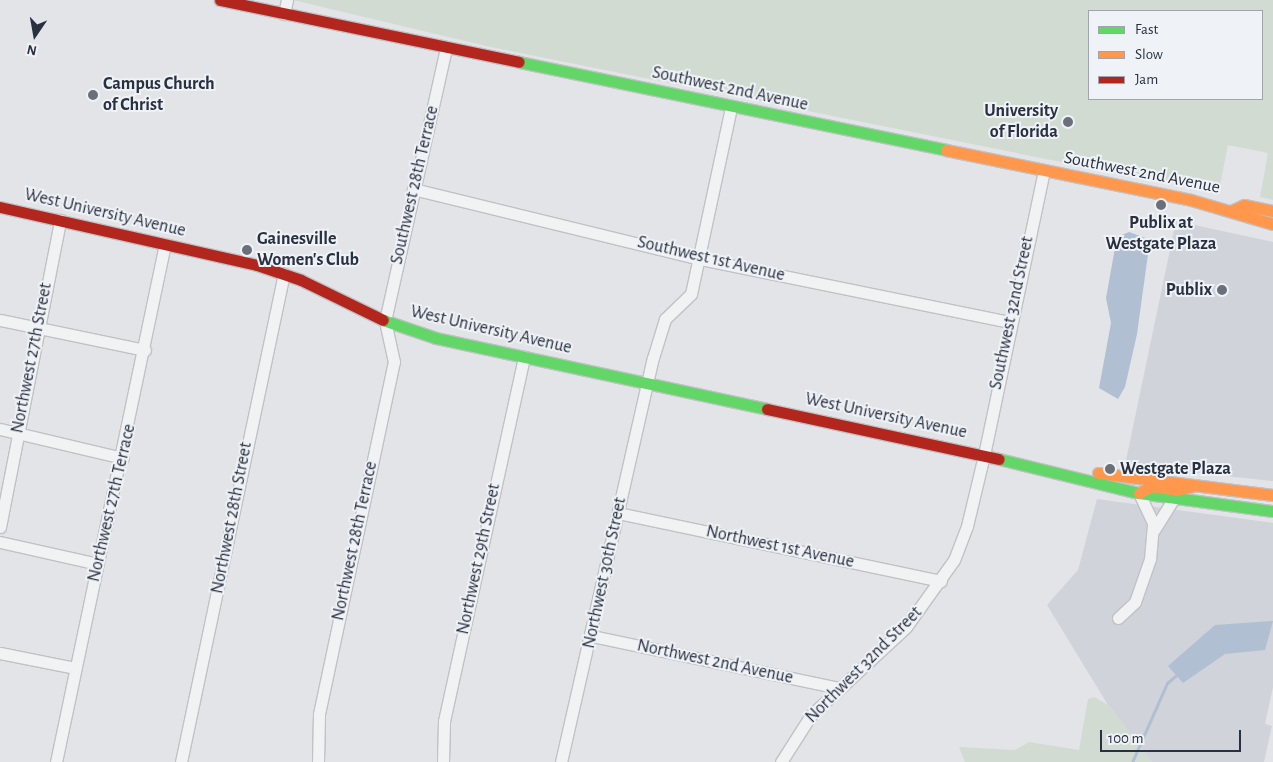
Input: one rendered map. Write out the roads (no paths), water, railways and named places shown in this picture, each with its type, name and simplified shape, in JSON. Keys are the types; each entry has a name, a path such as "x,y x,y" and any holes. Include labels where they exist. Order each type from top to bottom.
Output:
{"main road":[{"name":"Southwest 2nd Avenue","path":"220,0 1233,210 1240,216 1273,224"},
{"name":"Southwest 2nd Avenue","path":"1233,210 1244,205 1273,211"},
{"name":"West University Avenue","path":"0,207 165,244 284,274 385,321 436,338 984,455 1139,493 1273,511"},
{"name":"West University Avenue","path":"984,455 1193,486 1273,495"},
{"path":"1139,493 1152,486 1177,490 1193,486"}],"street":[{"path":"284,14 287,0"},
{"name":"Southwest 28th Terrace","path":"385,321 446,48"},
{"name":"Northwest 30th Street","path":"561,762 592,636 648,383 665,319 691,294 731,107"},
{"name":"Southwest 32nd Street","path":"984,455 1010,322 1044,171"},
{"name":"Southwest 1st Avenue","path":"413,189 700,258 1010,322"},
{"name":"Northwest 27th Street","path":"0,527 16,433 60,220"},
{"name":"Northwest 27th Terrace","path":"56,762 75,668 123,458 165,244"},
{"name":"Northwest 28th Street","path":"181,762 284,274"},
{"path":"0,320 145,350"},
{"name":"Northwest 28th Terrace","path":"318,762 319,714 394,362 385,321"},
{"name":"Northwest 29th Street","path":"443,762 444,721 524,357"},
{"path":"0,429 123,458"},
{"name":"Northwest 32nd Street","path":"781,762 811,715 906,627 941,581 967,526 984,455"},
{"path":"1139,493 1154,530"},
{"path":"1118,618 1135,602 1145,581 1154,530 1173,499"},
{"name":"Northwest 1st Avenue","path":"618,513 941,581"},
{"path":"0,542 98,564"},
{"name":"Northwest 2nd Avenue","path":"592,636 838,688"},
{"path":"0,653 75,668"}],"water":[{"path":"1129,232 1148,239 1149,247 1137,334 1125,387 1118,399 1099,388 1111,323 1106,298 1117,237"},
{"path":"1273,621 1265,650 1225,654 1183,683 1168,666 1215,625"}],"waterway":[{"path":"1132,762 1167,683 1179,673"}],"place":[{"name":"Campus Church of Christ","path":"93,95"},
{"name":"University of Florida","path":"1068,122"},
{"name":"Publix at Westgate Plaza","path":"1161,205"},
{"name":"Gainesville Women's Club","path":"247,250"},
{"name":"Publix","path":"1222,290"},
{"name":"Westgate Plaza","path":"1110,469"}]}
